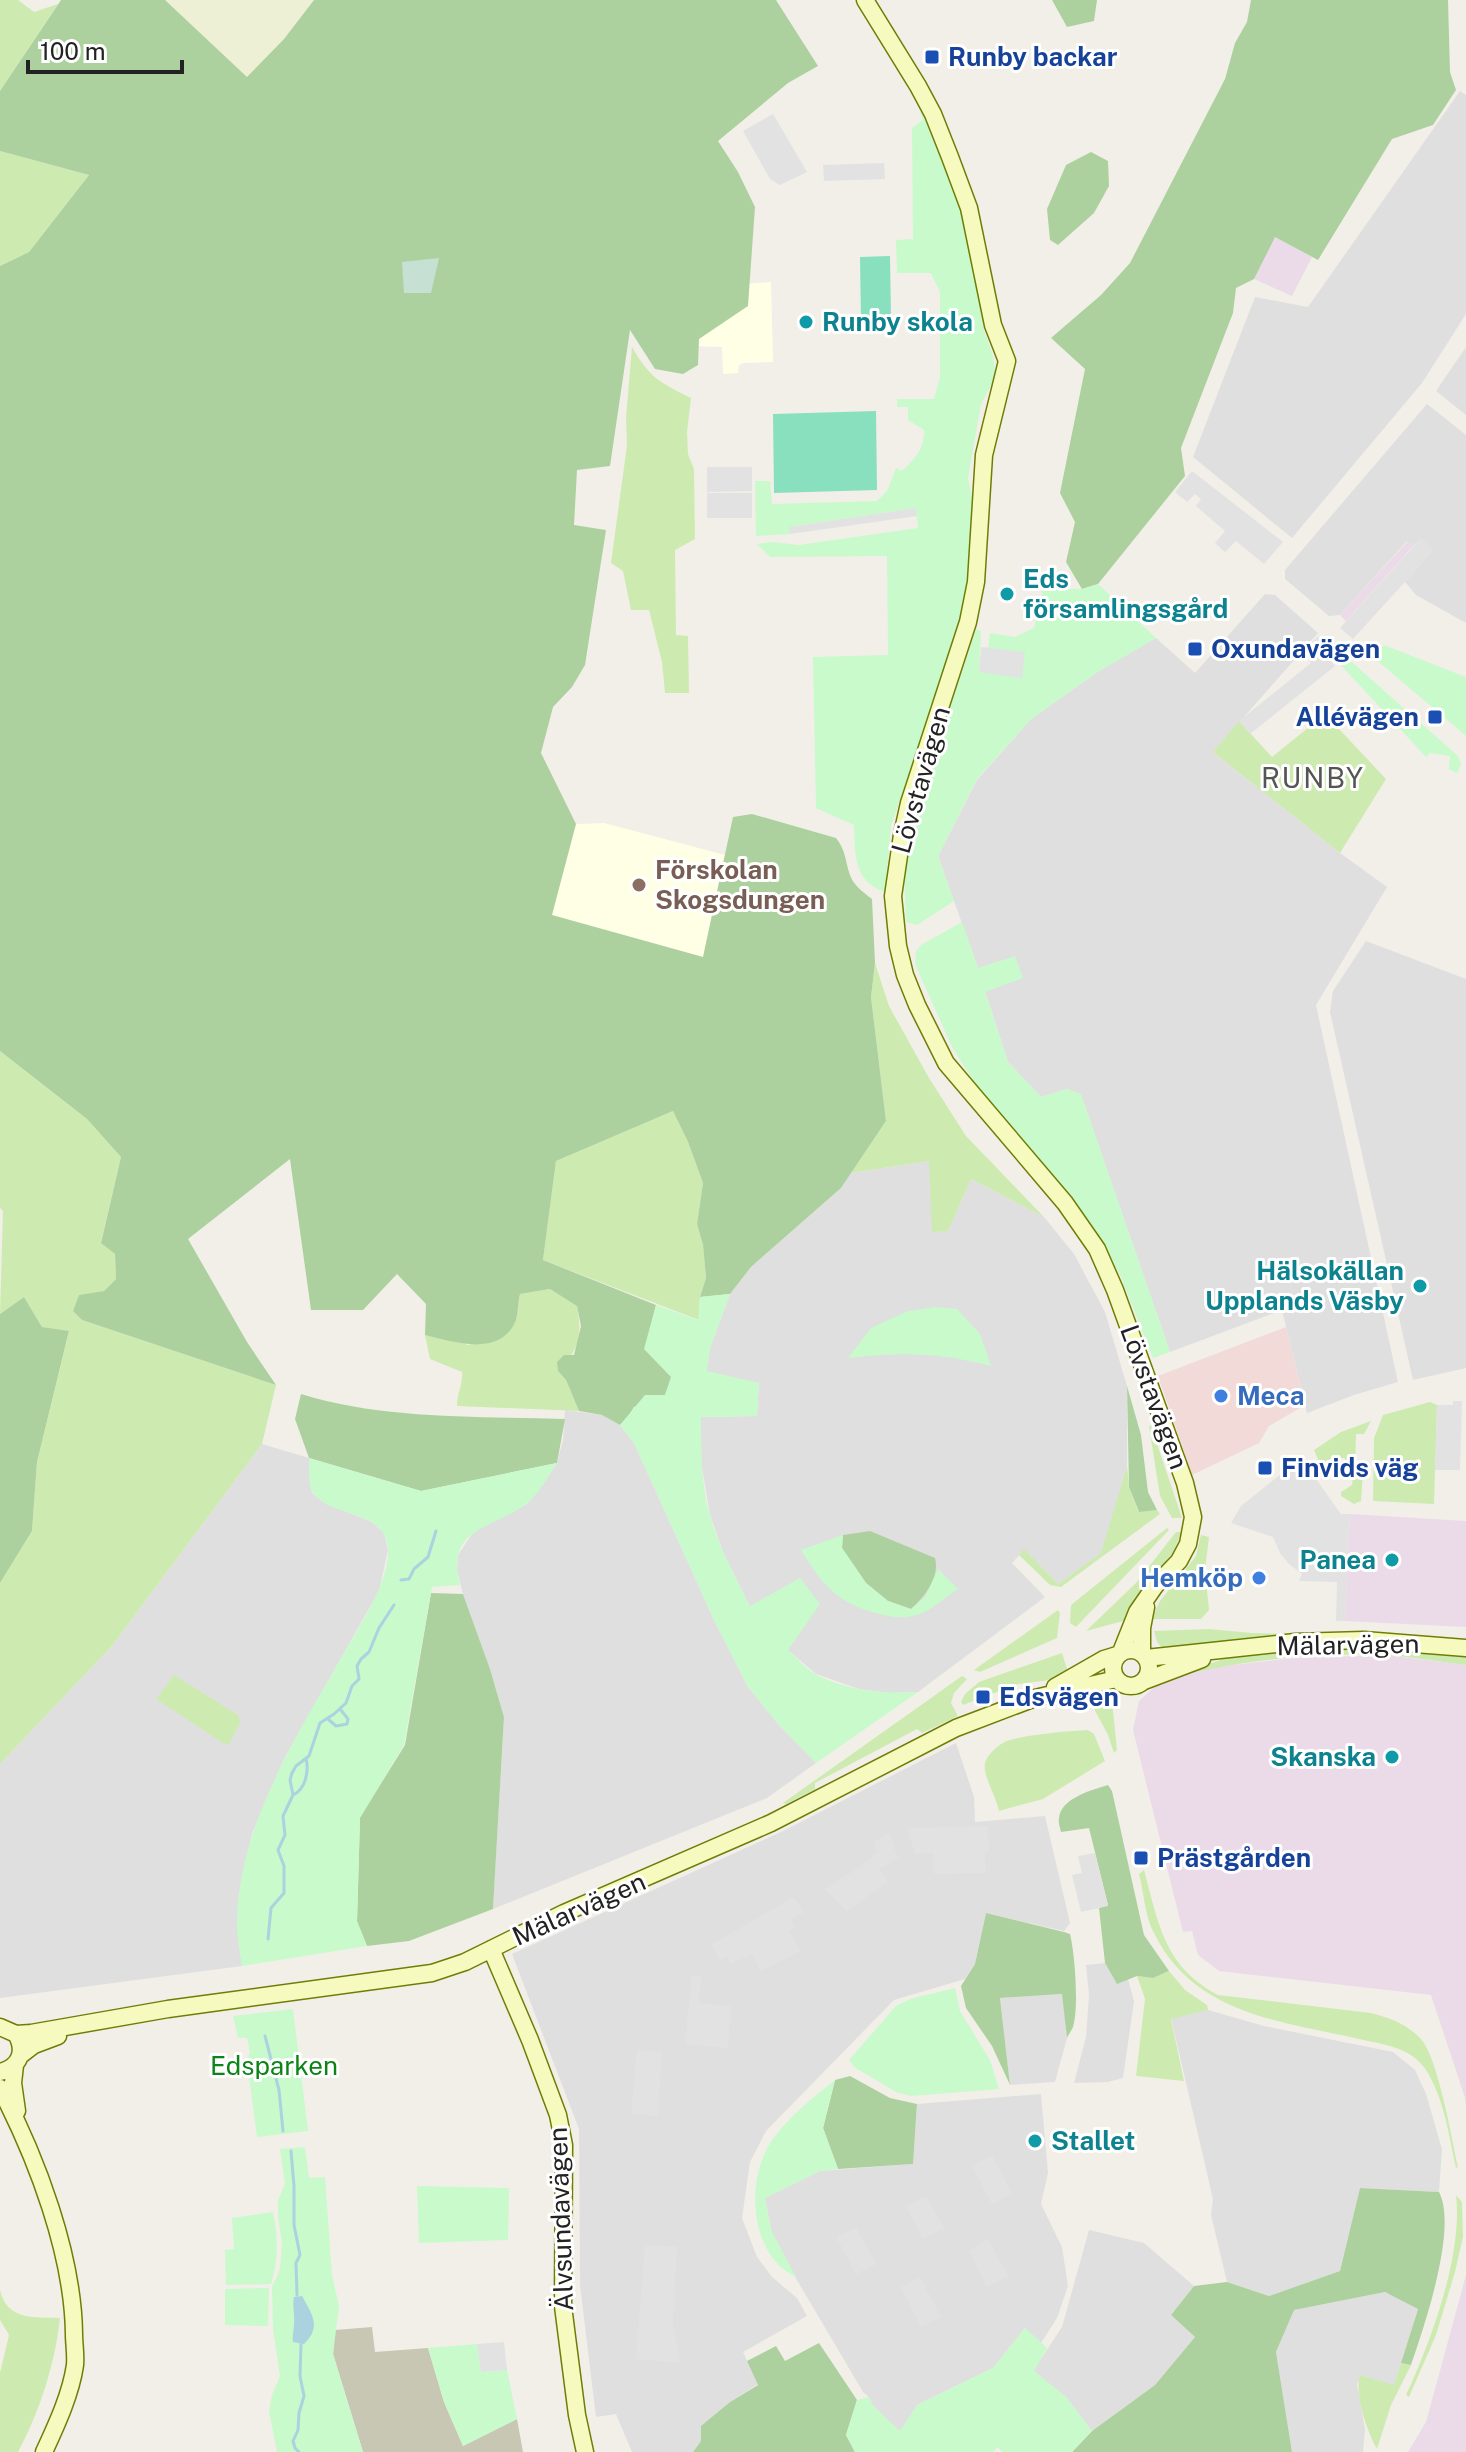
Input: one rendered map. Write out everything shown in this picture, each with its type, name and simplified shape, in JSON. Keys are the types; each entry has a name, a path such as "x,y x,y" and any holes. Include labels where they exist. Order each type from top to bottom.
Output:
{"street":[{"name":"Lövstavägen","path":"865,0 918,86 950,157 969,208 993,325 1007,361 984,455 976,582 968,622 909,803 902,835 893,896 898,946 917,1005 946,1063 1065,1203 1097,1249 1115,1290 1185,1483 1193,1517 1188,1544 1179,1561 1155,1586 1132,1622 1119,1654"},
{"path":"1144,1656 1131,1650 1119,1654 1112,1666 1116,1679 1127,1686 1144,1681 1149,1666 1144,1656 1142,1628 1148,1597"},
{"name":"Mälarvägen","path":"1144,1656 1295,1642 1364,1640 1466,1648"},
{"name":"Mälarvägen","path":"1144,1681 1230,1650"},
{"name":"Mälarvägen","path":"1035,1698 1104,1659 1119,1654"},
{"name":"Mälarvägen","path":"8,2030 31,2033 168,2009 432,1973 465,1962 564,1913 795,1811 956,1728 1035,1698 1116,1679"},
{"name":"Älvsundavägen","path":"491,1949 530,2040 562,2129 563,2306 585,2452"},
{"name":"Mälarvägen","path":"12,2064 34,2045 93,2022"},
{"path":"8,2030 21,2044 12,2064 19,2125"},
{"path":"0,2088 19,2125 63,2249 74,2311 75,2366 58,2421 44,2452"}],"shaded area":[{"path":"165,0 314,0 284,39 247,77"},
{"path":"1460,91 1466,95 1466,314 1422,383 1292,538 1193,457 1255,297 1308,307"},
{"path":"773,114 807,172 780,185 770,179 743,131"},
{"path":"884,163 885,179 824,181 823,165"},
{"path":"1274,236 1312,257 1292,296 1254,279"},
{"path":"439,258 431,293 404,293 402,262"},
{"path":"771,282 773,362 743,363 739,365 738,373 723,374 722,347 693,346 729,285"},
{"path":"1466,347 1466,415 1436,391"},
{"path":"1427,404 1466,435 1466,623 1416,595 1405,582 1433,550 1421,539 1414,545 1407,541 1340,615 1329,616 1285,579 1285,570"},
{"path":"707,467 752,467 752,491 707,492"},
{"path":"1192,471 1283,542 1264,564 1236,541 1225,552 1215,543 1225,531 1196,506 1201,499 1195,494 1187,502 1175,492"},
{"path":"707,493 752,493 752,518 707,518"},
{"path":"916,508 917,516 790,534 789,527"},
{"path":"1421,538 1434,550 1353,639 1340,628"},
{"path":"1408,541 1414,545 1346,621 1340,615"},
{"path":"1265,594 1275,595 1318,633 1213,752 1387,887 1316,1005 1398,1382 1307,1413 1282,1310 1170,1352 1081,1095 1067,1089 1041,1097 1008,1062 985,991 1022,978 978,968 938,856 977,780 1031,719 1099,671 1156,638 1195,673"},
{"path":"1319,636 1330,648 1324,653 1335,666 1250,734 1239,721 1311,663 1301,651"},
{"path":"981,647 1025,652 1022,678 979,672"},
{"name":"Förskolan Skogsdungen","path":"604,823 725,855 703,957 551,915 576,824"},
{"path":"1366,941 1466,979 1466,1368 1413,1380 1330,1012 1333,991"},
{"path":"929,1161 948,1231 971,1179 1044,1217 1074,1254 1105,1312 1127,1386 1127,1466 1102,1553 1058,1584 1024,1550 1012,1563 1045,1597 918,1692 890,1693 859,1689 816,1674 788,1650 750,1607 723,1552 710,1515 701,1462 701,1417 757,1416 759,1383 706,1372 710,1348 730,1294 751,1267 841,1188 851,1173"},
{"path":"1286,1327 1305,1405 1269,1426 1259,1443 1192,1475 1158,1376"},
{"path":"1453,1401 1462,1401 1460,1470 1435,1470 1437,1405 1453,1405"},
{"path":"565,1410 602,1415 620,1425 634,1443 714,1620 748,1687 816,1763 767,1798 493,1909 504,1717 463,1594 457,1571 458,1555 472,1534 485,1524 527,1504 541,1487 557,1463 563,1440"},
{"path":"262,1444 309,1458 313,1494 322,1501 372,1522 384,1533 388,1550 379,1591 284,1759 252,1834 237,1923 242,1966 0,1998 0,1764 112,1646"},
{"path":"1301,1458 1341,1514 1350,1514 1345,1621 1336,1621 1337,1582 1299,1581 1302,1574 1280,1553 1273,1537 1231,1523 1241,1506"},
{"path":"1350,1514 1466,1521 1466,1627 1345,1621"},
{"path":"1386,1655 1466,1665 1466,2107 1431,1995 1219,1971 1198,1955 1192,1931 1183,1932 1133,1730 1139,1701 1161,1681 1206,1668 1295,1658"},
{"path":"956,1743 974,1797 975,1822 1045,1816 1070,1923 1064,1931 986,1913 975,1964 965,1979 894,2000 766,2131 750,2162 742,2218 757,2257 772,2277 797,2298 807,2316 743,2352 758,2384 702,2426 701,2441 693,2452 632,2452 616,2414 596,2417 580,2285 579,2129 512,1954 781,1832"},
{"path":"988,1826 986,1873 934,1874 934,1853 915,1854 908,1828"},
{"path":"889,1833 898,1858 879,1869 888,1882 847,1911 825,1889 878,1852 873,1842"},
{"path":"1095,1853 1108,1906 1081,1912 1072,1875 1082,1873 1078,1856"},
{"path":"794,1897 804,1912 791,1920 795,1927 789,1931 801,1951 761,1971 751,1954 731,1964 727,1956 719,1960 711,1945"},
{"path":"1105,1963 1117,1983 1128,1979 1134,2001 1123,2078 1108,2082 1074,2083 1086,2037 1089,1995 1086,1965"},
{"path":"692,1975 701,1976 699,2003 731,2006 728,2048 685,2044"},
{"path":"1063,1994 1067,2038 1055,2082 1010,2085 1000,1998"},
{"path":"1208,2010 1264,2026 1393,2052 1415,2070 1426,2094 1442,2149 1439,2192 1360,2188 1340,2271 1269,2296 1227,2282 1211,2215 1213,2199 1171,2018"},
{"path":"637,2050 662,2052 658,2116 631,2114"},
{"path":"1041,2094 1048,2173 1041,2204 1062,2247 1068,2286 1057,2318 1041,2343 1025,2328 993,2368 917,2405 900,2432 863,2392 781,2253 771,2230 765,2198 820,2171 913,2164 917,2104"},
{"path":"992,2155 1012,2193 992,2204 972,2166"},
{"path":"926,2196 944,2228 923,2239 906,2206"},
{"path":"856,2227 876,2264 856,2274 836,2237"},
{"path":"1089,2230 1144,2243 1194,2286 1171,2315 1195,2337 1155,2385 1092,2431 1066,2397 1033,2371 1062,2327"},
{"path":"988,2239 1008,2276 987,2287 969,2251"},
{"path":"645,2245 677,2247 673,2326 681,2363 636,2359"},
{"path":"1466,2275 1466,2452 1408,2452 1426,2422"},
{"path":"920,2277 941,2317 921,2327 901,2287"},
{"path":"1385,2292 1418,2308 1394,2386 1361,2375 1357,2385 1365,2429 1363,2452 1292,2452 1276,2352 1293,2310"},
{"path":"372,2327 375,2352 428,2348 444,2402 463,2446 517,2419 523,2452 363,2452 333,2354 335,2330"},
{"path":"504,2342 507,2370 481,2372 477,2344"}],"green space":[{"path":"0,0 18,0 34,12 58,4 0,91"},
{"path":"61,0 165,0 247,77 284,39 314,0 776,0 818,66 788,83 718,141 755,207 748,306 699,339 698,365 683,374 655,369 630,330 610,466 577,470 574,525 606,530 585,665 572,687 553,707 541,753 576,824 552,915 703,957 733,817 752,814 836,838 844,851 852,879 872,899 875,963 871,997 886,1121 841,1188 751,1267 730,1294 700,1297 706,1278 703,1245 697,1224 703,1183 673,1111 556,1161 543,1260 656,1305 645,1349 672,1377 665,1395 634,1407 620,1425 602,1415 579,1411 566,1380 558,1371 557,1362 564,1355 574,1355 581,1326 577,1306 550,1289 520,1294 516,1320 509,1332 488,1343 463,1343 425,1335 426,1304 397,1274 363,1310 311,1310 290,1159 188,1239 247,1342 276,1385 82,1320 73,1311 79,1295 104,1291 116,1279 115,1254 101,1243 121,1157 87,1119 0,1051 0,266 29,252 89,175 0,151 0,91"},
{"path":"1052,0 1097,0 1094,21 1067,27"},
{"path":"1251,0 1448,0 1450,72 1456,90 1433,125 1392,139 1318,260 1275,237 1254,279 1236,288 1233,313 1181,448 1185,476 1098,584 1082,589 1066,562 1075,522 1060,493 1085,369 1051,338 1101,295 1130,263 1225,79 1235,43 1247,22"},
{"path":"914,93 927,114 962,207 976,271 983,327 996,376 981,404 968,478 972,497 972,544 961,620 891,826 885,892 861,874 856,856 854,825 816,808 813,657 888,655 887,556 770,557 757,544 799,545 918,528 916,508 790,527 790,534 756,536 755,481 770,481 772,504 877,501 887,491 896,468 902,471 921,448 924,430 908,420 908,407 897,407 897,399 934,399 940,377 940,292 931,273 897,273 896,240 913,239 912,128 923,120"},
{"path":"0,151 89,175 29,252 0,266"},
{"path":"1091,152 1108,161 1109,186 1094,213 1058,245 1050,240 1047,209 1066,165"},
{"path":"890,256 891,317 861,318 860,257"},
{"path":"632,347 656,378 691,398 687,432 688,454 694,469 695,539 675,550 676,635 688,636 689,693 665,693 662,662 649,610 631,610 623,571 611,563 627,445 626,417"},
{"path":"876,411 877,490 774,493 773,414"},
{"path":"1098,584 1156,638 1099,671 1031,719 977,779 938,856 954,901 917,925 906,922 904,870 919,800 976,629 981,631 979,672 1025,653 988,648 990,633 1015,637 1034,628 1043,588 1082,589"},
{"path":"1384,645 1466,677 1466,736 1373,657"},
{"path":"1346,657 1458,756 1461,764 1457,773 1449,769 1450,756 1430,753 1426,757 1339,663"},
{"path":"1325,714 1386,779 1340,853 1213,752 1239,721 1272,757"},
{"path":"962,922 978,968 1015,956 1023,978 985,992 1008,1062 1041,1097 1067,1089 1081,1094 1170,1352 1153,1358 1120,1275 1078,1205 986,1101 952,1047 915,964 916,951 921,945"},
{"path":"875,963 889,1006 966,1136 1044,1217 971,1179 948,1231 932,1232 929,1161 851,1173 886,1121 871,997"},
{"path":"0,1051 87,1119 121,1157 101,1242 115,1254 116,1279 104,1291 79,1296 73,1311 82,1320 276,1385 262,1444 112,1646 0,1764 0,1583 32,1531 37,1462 69,1332 42,1327 24,1297 0,1314 3,1211 0,1208"},
{"path":"673,1111 703,1183 697,1224 703,1245 706,1278 700,1297 699,1320 543,1260 556,1161"},
{"path":"550,1289 577,1305 578,1341 571,1356 558,1371 566,1380 579,1411 457,1406 462,1372 430,1359 425,1335 469,1345 516,1319 520,1294"},
{"path":"730,1294 710,1348 707,1371 759,1383 757,1416 701,1417 702,1467 707,1504 728,1562 750,1606 800,1578 820,1604 788,1650 813,1673 854,1688 879,1692 918,1692 816,1763 748,1687 714,1620 634,1443 620,1425 645,1395 665,1395 671,1377 644,1349 656,1305 698,1320 700,1297"},
{"path":"24,1297 42,1327 69,1331 37,1462 32,1531 0,1583 0,1314"},
{"path":"937,1307 957,1309 980,1334 991,1366 920,1354 848,1358 871,1328 908,1311"},
{"path":"1127,1386 1141,1435 1148,1492 1157,1510 1139,1512 1129,1487"},
{"path":"301,1394 398,1413 565,1419 557,1463 421,1491 309,1458 295,1419"},
{"path":"1430,1402 1437,1405 1434,1504 1373,1501 1374,1438 1383,1415"},
{"path":"1371,1421 1364,1434 1356,1434 1355,1473 1363,1473 1361,1501 1354,1504 1341,1496 1341,1492 1352,1485 1352,1470 1347,1461 1332,1458 1320,1464 1314,1450 1341,1432"},
{"path":"1149,1426 1182,1518 1172,1518 1160,1496"},
{"path":"309,1458 421,1491 557,1463 532,1499 466,1540 459,1551 457,1566 460,1585 432,1587 404,1745 360,1818 357,1921 367,1946 242,1966 237,1929 240,1888 258,1818 289,1750 372,1604 387,1562 385,1536 378,1526 322,1502 314,1494"},
{"path":"1127,1466 1129,1487 1138,1511 1157,1510 1160,1514 1061,1587 1050,1585 1019,1555 1024,1549 1058,1584 1101,1553"},
{"path":"1167,1528 1169,1530 1076,1627 1070,1623 1071,1605"},
{"path":"870,1531 935,1558 933,1579 911,1609 888,1601 866,1583 842,1548 843,1535"},
{"path":"1176,1532 1182,1532 1173,1552 1123,1621 1086,1631 1136,1583"},
{"path":"843,1535 842,1548 866,1583 888,1601 911,1609 925,1597 938,1569 958,1589 927,1611 911,1616 885,1615 853,1605 833,1592 801,1550"},
{"path":"1201,1535 1209,1537 1205,1570 1209,1610 1201,1619 1151,1619 1160,1601 1196,1556"},
{"path":"431,1593 463,1594 504,1717 493,1909 409,1941 367,1946 357,1922 360,1817 405,1745"},
{"path":"1058,1610 1057,1638 980,1672 974,1670"},
{"path":"1209,1629 1300,1634 1163,1649 1154,1631"},
{"path":"1385,1649 1466,1656 1466,1665 1387,1655 1331,1655 1244,1663 1161,1681 1229,1657 1293,1650"},
{"path":"1062,1653 1068,1672 1051,1680 1018,1684 963,1705 961,1702 979,1682"},
{"path":"174,1675 238,1715 240,1723 229,1744 226,1745 156,1699"},
{"path":"962,1676 967,1679 954,1693 951,1703 958,1716 922,1733 917,1729 815,1783 815,1789 783,1803"},
{"path":"1101,1688 1112,1701 1117,1750 1114,1753 1084,1690"},
{"path":"1088,1730 1094,1734 1105,1761 1043,1799 999,1811 985,1768 986,1760 994,1750 1004,1742 1015,1739"},
{"path":"1108,1785 1112,1791 1144,1935 1169,1971 1153,1978 1137,1976 1117,1984 1105,1963 1099,1908 1108,1905 1089,1828 1061,1832 1059,1822 1061,1811 1071,1800"},
{"path":"1144,1870 1166,1942 1186,1971 1218,1995 1371,2013 1398,2022 1416,2034 1433,2063 1458,2167 1437,2093 1421,2063 1392,2047 1276,2021 1246,2011 1218,1999 1193,1983 1172,1961 1151,1927 1139,1874"},
{"path":"986,1913 1070,1934 1073,1954 1076,2007 1073,2027 1067,2038 1062,1994 1000,1998 1010,2085 992,2046 966,2008 961,1986 975,1964"},
{"path":"1169,1971 1185,1990 1207,2005 1208,2010 1171,2019 1184,2081 1136,2076 1145,1999 1137,1976 1153,1978"},
{"path":"955,1988 960,2011 990,2060 999,2089 911,2096 896,2092 854,2067 849,2060 896,2006 910,1999"},
{"name":"Edsparken","path":"293,2009 308,2131 257,2137 247,2061 250,2052 247,2038 238,2038 233,2016"},
{"path":"850,2076 890,2098 917,2104 913,2164 838,2169 823,2128 835,2080"},
{"path":"835,2080 823,2128 838,2169 820,2171 765,2198 771,2230 796,2277 781,2267 762,2238 757,2221 756,2184 760,2166 776,2135 796,2113"},
{"path":"305,2147 309,2178 325,2177 332,2275 339,2306 333,2354 363,2452 277,2452 269,2411 280,2376 273,2329 272,2287 280,2269 282,2243 278,2200 285,2184 280,2149"},
{"path":"417,2186 509,2188 508,2240 419,2243"},
{"path":"1360,2188 1439,2192 1444,2208 1442,2253 1437,2278 1411,2365 1401,2363 1418,2309 1385,2292 1294,2310 1276,2352 1292,2452 1072,2452 1092,2431 1155,2385 1195,2337 1171,2315 1194,2286 1227,2282 1269,2296 1340,2271"},
{"path":"1456,2195 1462,2202 1463,2237 1455,2272 1436,2335 1409,2397 1406,2395 1435,2324 1450,2270 1457,2219"},
{"path":"273,2212 277,2248 271,2284 226,2285 225,2250 234,2249 232,2218"},
{"path":"269,2288 268,2326 225,2325 225,2289"},
{"path":"0,2290 15,2312 32,2317 60,2318 45,2387 18,2452 0,2452 0,2373 9,2335 0,2320"},
{"path":"1025,2328 1047,2348 1034,2371 1066,2397 1092,2431 1072,2452 1002,2452 998,2447 993,2452 855,2452 846,2435 857,2400 869,2397 873,2406 900,2431 917,2405 993,2368"},
{"path":"819,2343 857,2400 846,2435 855,2452 693,2452 701,2441 701,2426 730,2402 758,2385 747,2361 776,2346 785,2361"},
{"path":"477,2344 481,2372 507,2370 517,2419 463,2446 444,2402 428,2348"},
{"path":"1401,2363 1411,2365 1391,2405 1377,2449 1360,2402 1360,2375 1394,2385"}],"water":[{"path":"302,2296 314,2320 313,2332 304,2344 293,2342 294,2297"}],"waterway":[{"path":"401,1580 409,1579 414,1569 428,1557 436,1531"},
{"path":"268,1939 271,1908 284,1893 284,1866 278,1850 285,1835 283,1816 293,1795 292,1773 309,1756 320,1723 346,1703 352,1686 359,1679 357,1666 369,1652 379,1628 394,1605"},
{"path":"328,1719 336,1726 347,1724 348,1719 340,1709"},
{"path":"293,1795 301,1789 306,1779 306,1758"},
{"path":"265,2036 279,2090 283,2131"},
{"path":"291,2151 294,2225 300,2255 296,2263 297,2295"},
{"path":"299,2452 293,2441 304,2396 300,2376 301,2344"}],"place":[{"name":"Runby backar","path":"932,57"},
{"name":"Runby skola","path":"806,322"},
{"name":"Eds församlingsgård","path":"1007,594"},
{"name":"Oxundavägen","path":"1195,649"},
{"name":"Allévägen","path":"1435,717"},
{"name":"Förskolan Skogsdungen","path":"639,885"},
{"name":"Hälsokällan Upplands Väsby","path":"1420,1286"},
{"name":"Meca","path":"1221,1396"},
{"name":"Finvids väg","path":"1265,1468"},
{"name":"Panea","path":"1392,1560"},
{"name":"Hemköp","path":"1259,1578"},
{"name":"Edsvägen","path":"983,1697"},
{"name":"Skanska","path":"1392,1757"},
{"name":"Prästgården","path":"1141,1858"},
{"name":"Stallet","path":"1035,2141"}],"district":[{"name":"RUNBY","path":"1313,778"}]}
